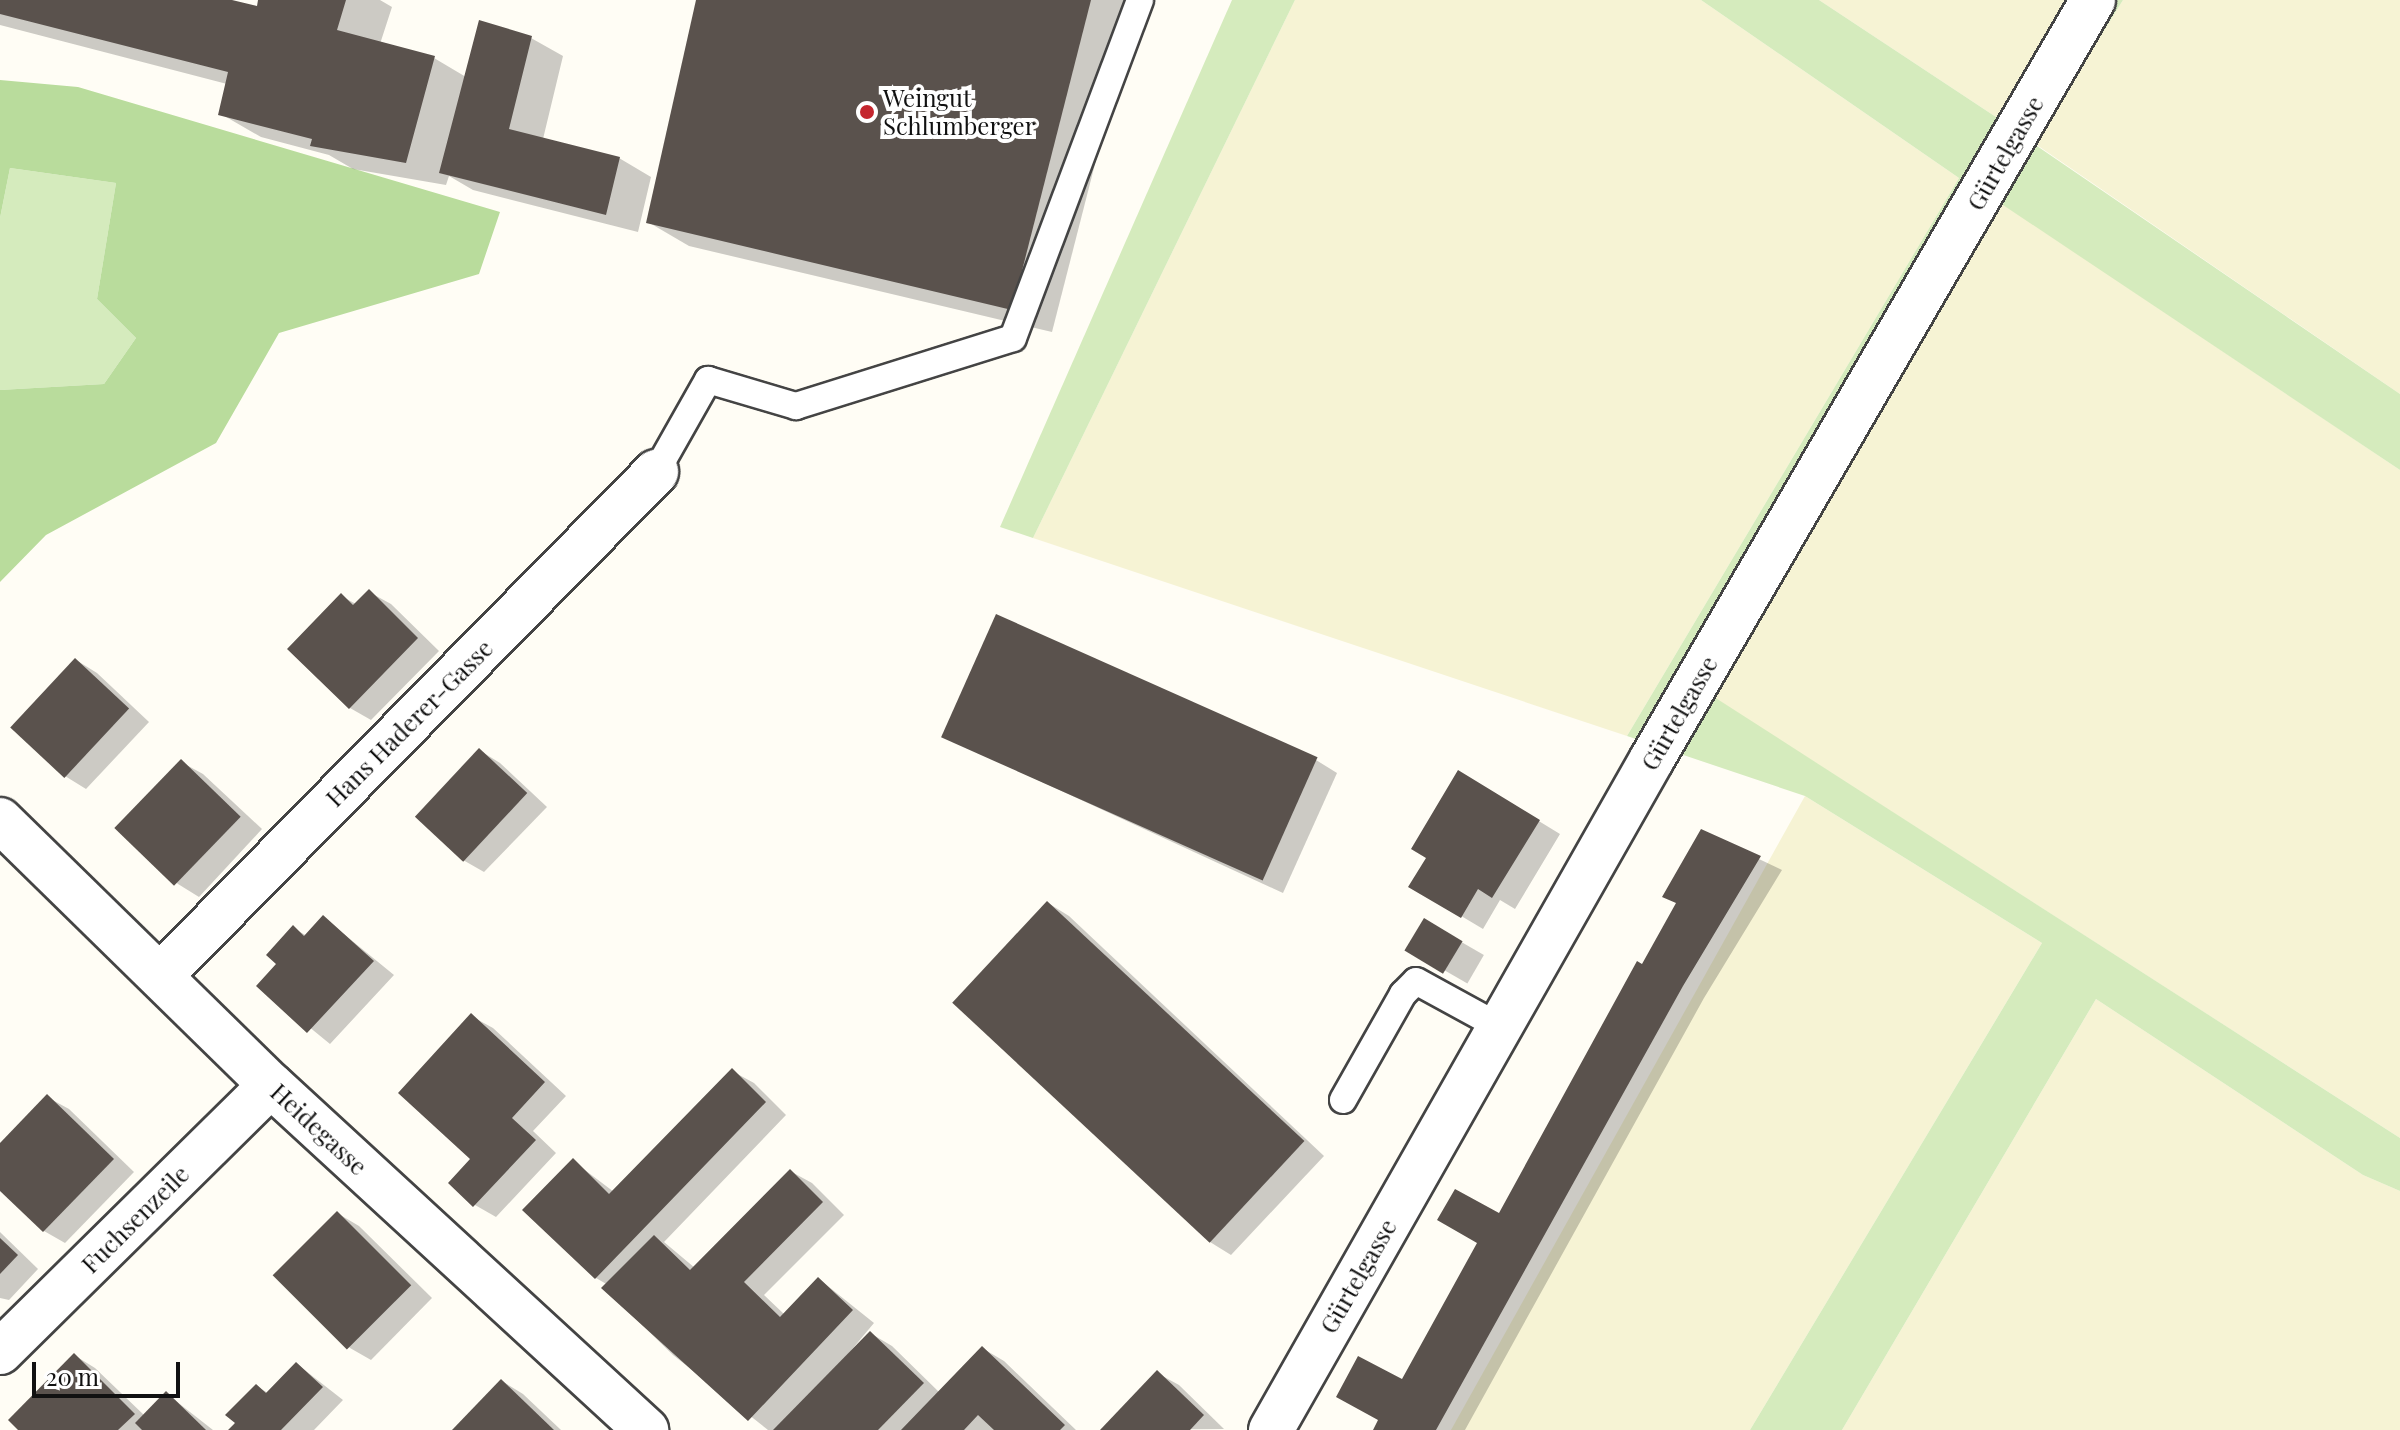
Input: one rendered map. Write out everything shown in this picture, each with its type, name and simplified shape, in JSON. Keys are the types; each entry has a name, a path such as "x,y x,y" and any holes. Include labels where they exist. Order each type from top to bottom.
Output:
{"street":[{"name":"Gürtelgasse","path":"1271,1430 2093,0"},
{"name":"Hans Haderer-Gasse","path":"161,975 656,472"},
{"name":"Heidegasse","path":"0,820 271,1085 646,1430"},
{"name":"Fuchsenzeile","path":"0,1352 271,1085"}],"lane":[{"path":"656,472 708,380 796,406 1013,338 1140,0"},
{"path":"1343,1100 1403,994 1416,981 1500,1027"}],"shaded area":[{"path":"1295,0 1701,0 1959,178 1627,736 1033,538"},
{"path":"1819,0 2071,0 1999,119"},
{"path":"2123,0 2400,0 2400,394 2034,143"},
{"path":"2000,202 2400,470 2400,1138 1710,695"},
{"path":"1805,796 2042,943 1750,1430 1451,1430"},
{"path":"2096,999 2363,1175 2400,1191 2400,1430 1842,1430"}],"green space":[{"path":"1232,0 1295,0 1033,538 1000,527"},
{"path":"1701,0 1819,0 1999,119 2071,0 2123,0 2034,144 2400,394 2400,470 2000,203 1711,695 2400,1138 2400,1191 2363,1175 2096,999 1842,1430 1750,1430 2042,943 1805,796 1627,736 1959,178"},
{"path":"0,80 78,87 500,212 479,274 279,333 216,443 46,535 0,582 0,390 104,384 136,338 97,299 116,183 10,168 0,218"},
{"path":"10,168 116,183 97,299 136,338 104,384 0,390 0,218"}],"building":[{"path":"0,0 232,0 257,6 258,0 346,0 337,30 435,56 406,163 310,146 312,139 218,115 228,72 0,14"},
{"name":"Weingut Schlumberger","path":"696,0 1091,0 1012,310 646,223"},
{"path":"479,20 532,36 509,129 620,157 606,215 439,173"},
{"path":"369,589 418,638 349,709 287,649 341,593 353,605"},
{"path":"996,614 1318,757 1263,880 941,737"},
{"path":"75,658 129,708 64,778 10,727"},
{"path":"479,748 527,793 463,862 415,817"},
{"path":"181,759 241,817 174,886 114,828"},
{"path":"1458,770 1540,820 1492,898 1478,889 1461,918 1408,887 1426,858 1411,849"},
{"path":"1701,829 1761,856 1683,986 1436,1430 1373,1430 1378,1420 1336,1397 1358,1356 1402,1379 1477,1243 1437,1220 1455,1189 1499,1213 1637,961 1642,964 1676,903 1662,897"},
{"path":"1047,901 1304,1141 1210,1243 952,1003"},
{"path":"323,915 374,961 307,1033 256,986 276,964 266,955 293,925 304,936"},
{"path":"1424,918 1463,941 1443,974 1404,951"},
{"path":"471,1013 545,1082 512,1118 536,1140 473,1207 448,1183 470,1159 398,1093"},
{"path":"732,1068 766,1102 595,1279 522,1210 573,1158 609,1194"},
{"path":"47,1094 114,1159 43,1232 0,1191 0,1143"},
{"path":"790,1169 823,1202 744,1282 780,1317 818,1277 853,1310 748,1421 601,1288 654,1235 690,1270"},
{"path":"337,1211 411,1285 347,1350 273,1275"},
{"path":"0,1238 18,1255 0,1274"},
{"path":"870,1331 924,1383 878,1430 773,1430"},
{"path":"982,1346 1065,1425 1060,1430 994,1430 978,1415 964,1430 901,1430"},
{"path":"74,1353 135,1414 118,1430 18,1430 8,1420"},
{"path":"296,1362 323,1387 281,1430 228,1430 235,1423 225,1415 256,1384 266,1393"},
{"path":"1157,1370 1204,1415 1190,1430 1100,1430"},
{"path":"501,1379 554,1430 452,1430"},
{"path":"166,1391 206,1430 142,1430 135,1423"}],"place":[{"name":"Weingut Schlumberger","path":"867,112"}]}
